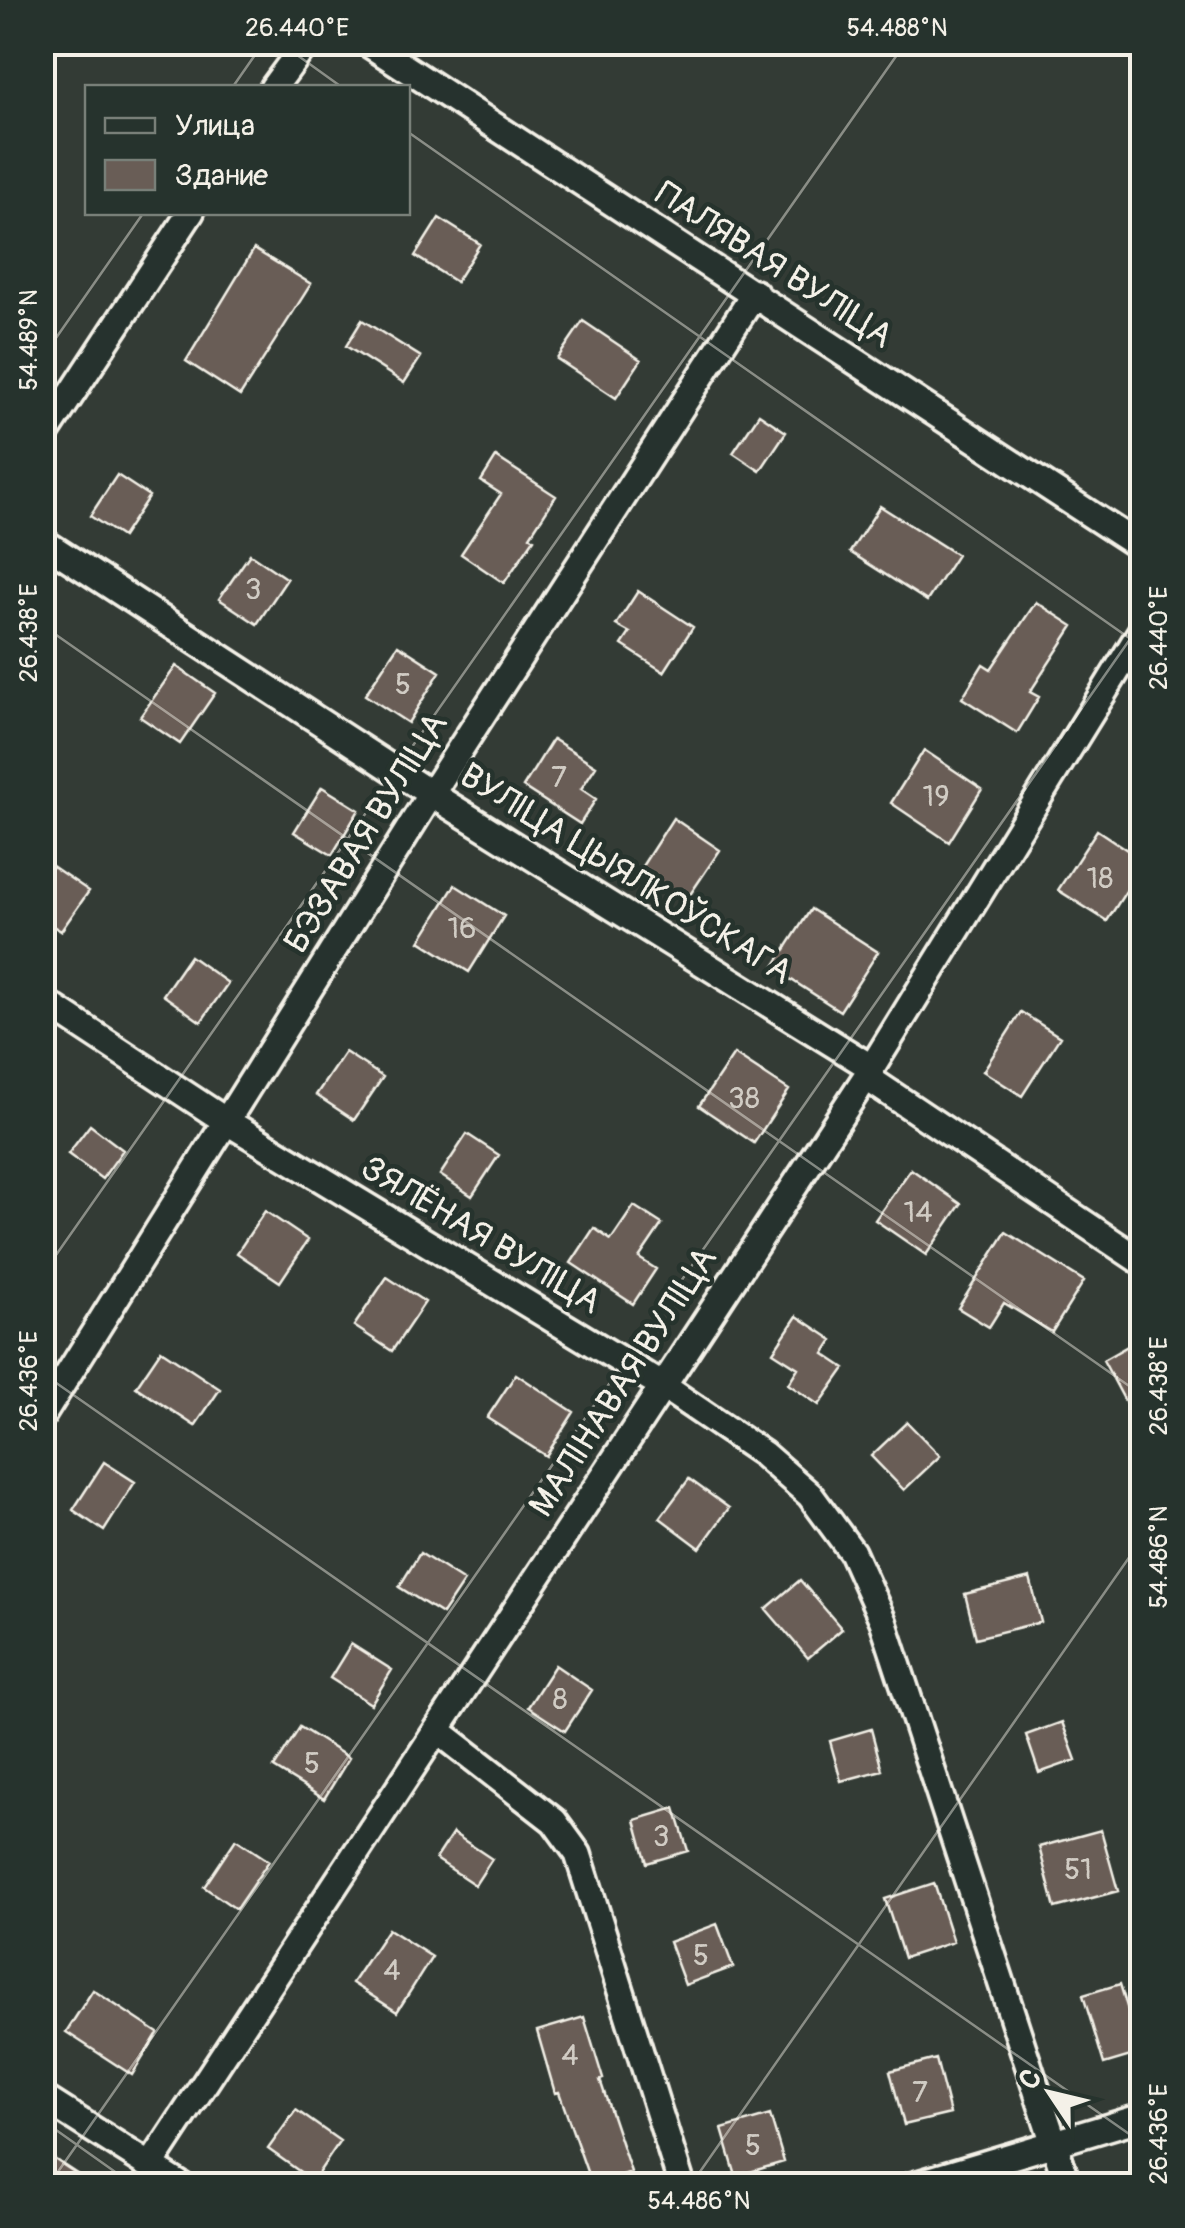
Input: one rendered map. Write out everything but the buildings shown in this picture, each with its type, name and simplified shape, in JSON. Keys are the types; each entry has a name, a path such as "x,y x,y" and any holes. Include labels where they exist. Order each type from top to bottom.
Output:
{"street":[{"path":"275,85 307,42"},
{"name":"ПАЛЯВАЯ ВУЛІЦА","path":"366,42 1142,548"},
{"path":"42,439 189,215"},
{"name":"БЭЗАВАЯ ВУЛІЦА","path":"42,1416 431,794 755,293"},
{"name":"ВУЛІЦА ЦЫЯЛКОЎСКАГА","path":"42,541 869,1072 1142,1262"},
{"name":"МАЛІНАВАЯ ВУЛІЦА","path":"151,2165 869,1072 1142,630"},
{"name":"ЗЯЛЁНАЯ ВУЛІЦА","path":"42,1000 226,1121 663,1386 762,1454 810,1496 852,1552 884,1621 1068,2186"},
{"path":"437,1730 554,1822 578,1854 682,2186"},
{"path":"42,2097 182,2186"},
{"path":"911,2186 1142,2117"}]}
